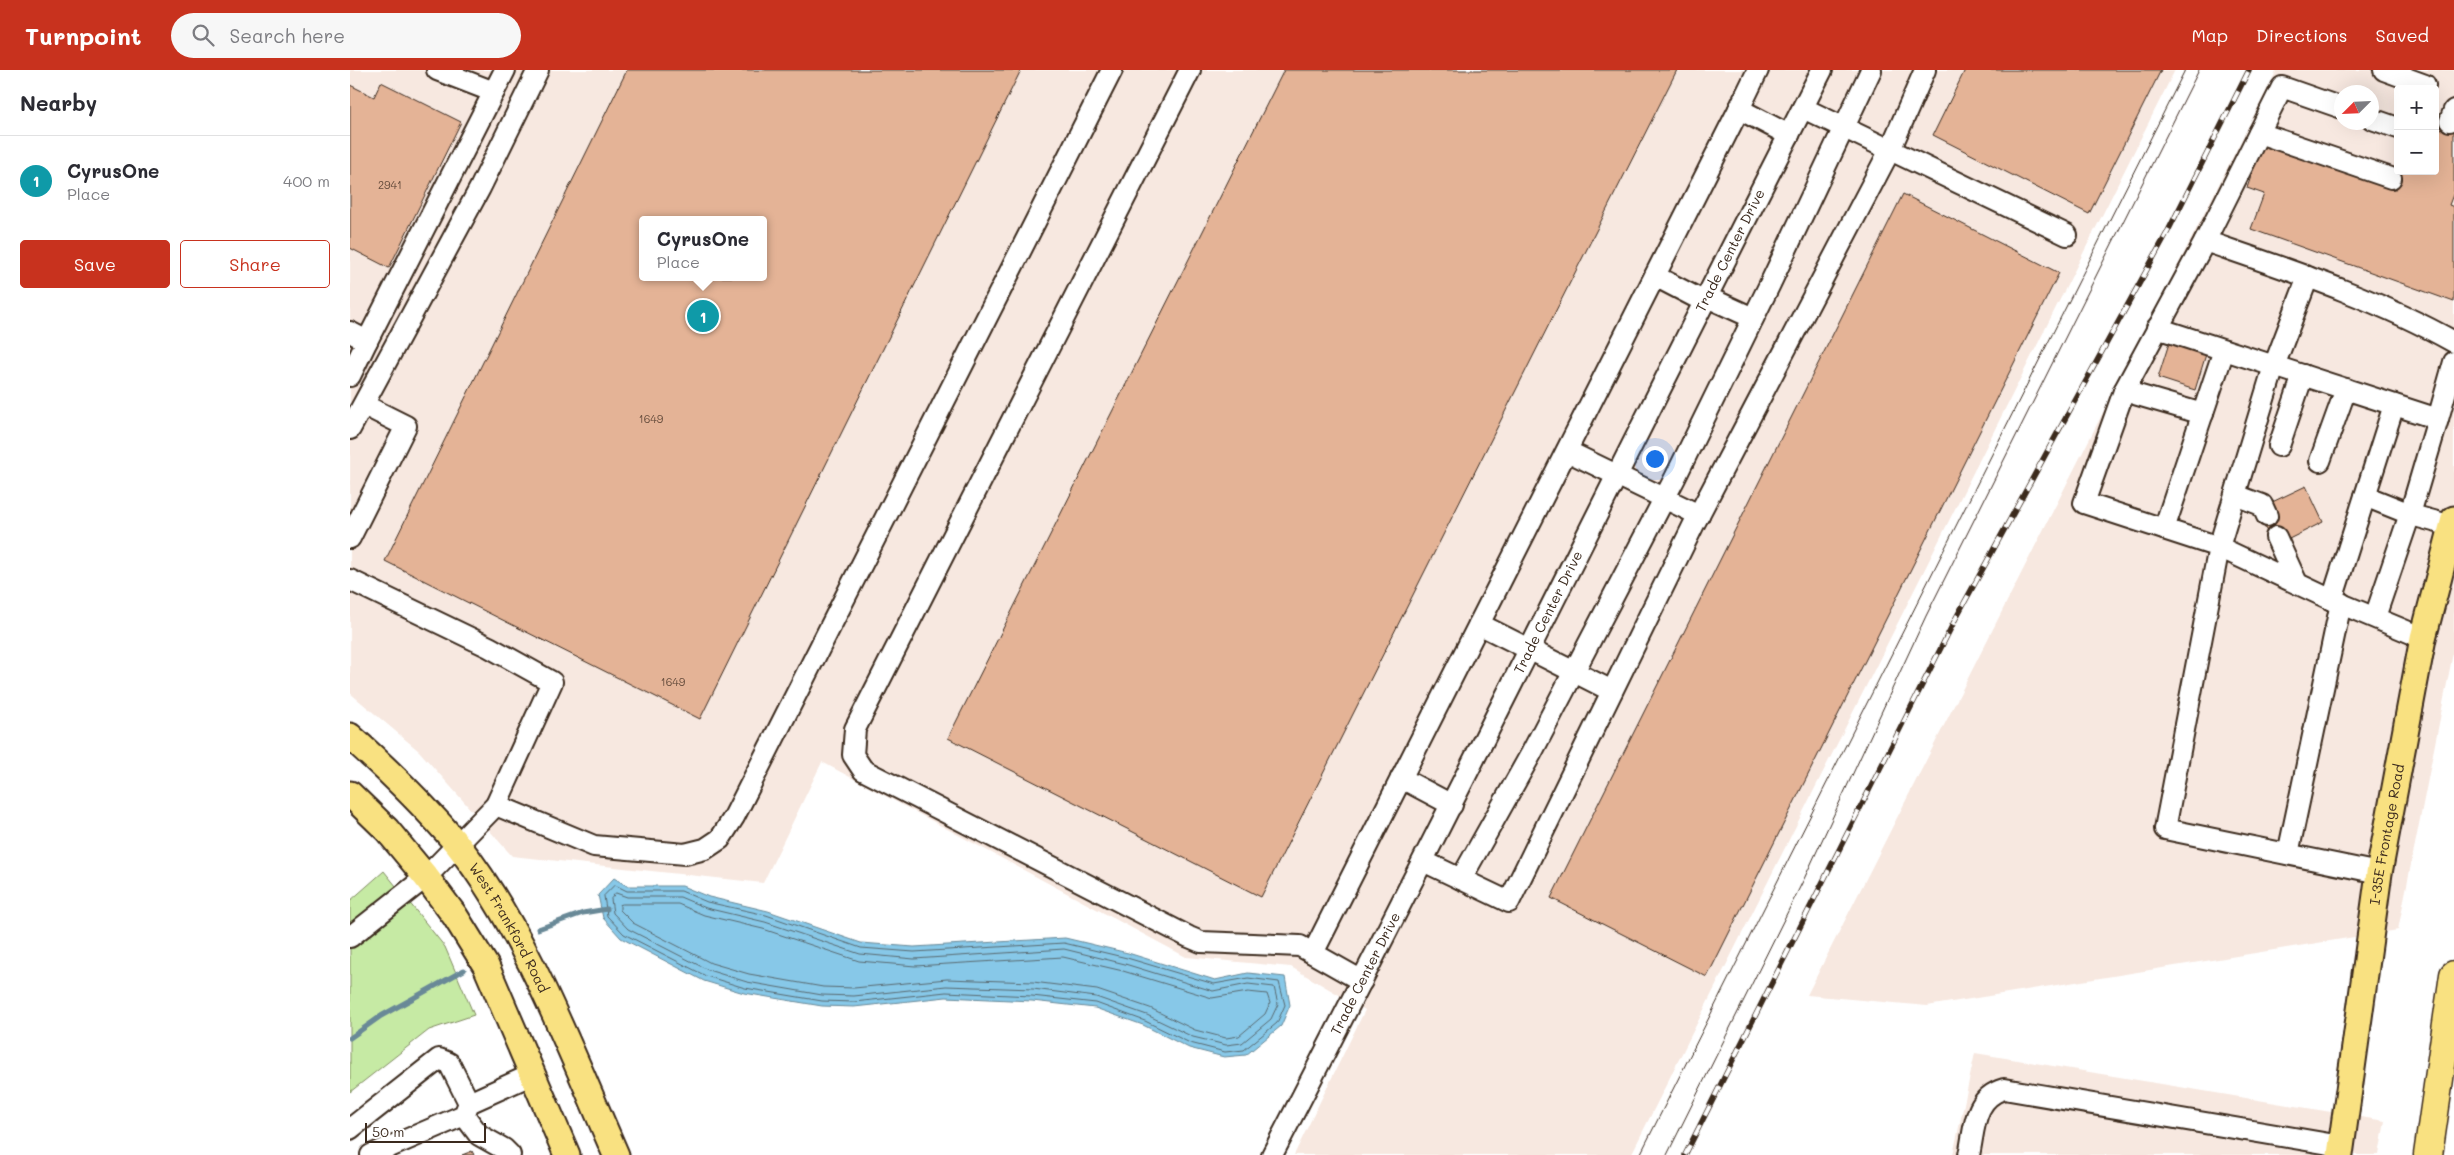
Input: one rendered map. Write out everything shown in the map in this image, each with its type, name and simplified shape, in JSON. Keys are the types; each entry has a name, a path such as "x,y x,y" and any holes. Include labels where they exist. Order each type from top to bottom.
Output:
{"highway":[{"path":"2428,1155 2454,975"}],"main road":[{"name":"I-35E Frontage Road","path":"2340,1150 2379,873 2423,638 2453,522"},
{"name":"West Frankford Road","path":"350,736 422,803 458,846 510,925 536,975 616,1155"},
{"path":"350,794 387,830 426,877 455,916 486,966 567,1155"}],"street":[{"path":"437,70 494,92"},
{"path":"350,376 359,337 505,70"},
{"path":"350,429 480,188 538,70"},
{"path":"496,805 594,846 685,854 705,849 720,839 745,795 1112,70"},
{"path":"1190,70 855,730 852,748 857,763 862,770 1189,937 1201,942 1300,946 1362,981"},
{"path":"1313,953 1758,70"},
{"name":"Trade Center Drive","path":"1272,1155 1424,861 1615,476 1822,70"},
{"path":"1462,879 1574,671 1664,498 1753,318 1842,127 1871,70"},
{"path":"1424,861 1509,902 1699,515 1890,150 1925,70"},
{"path":"2384,70 2426,81"},
{"path":"2334,104 2279,79 2259,133 2205,241 2124,391 2084,502 2219,547 2423,638"},
{"path":"1803,108 2067,235"},
{"path":"1739,109 1789,135"},
{"path":"2379,121 2394,127"},
{"path":"2259,133 2391,178"},
{"path":"2205,241 2308,277 2420,324 2454,342"},
{"path":"1655,276 1753,318"},
{"path":"2308,277 2274,366 2219,547 2165,829 2379,873"},
{"path":"2157,328 2438,419"},
{"path":"2164,529 2224,350"},
{"path":"2375,616 2410,514 2454,362"},
{"path":"2279,446 2303,376"},
{"path":"2320,461 2346,390"},
{"path":"2124,391 2203,414"},
{"path":"350,538 406,426 364,405"},
{"path":"2288,854 2337,601 2365,496 2394,405"},
{"path":"1567,451 1615,476 1699,515"},
{"path":"2235,495 2262,505 2267,516"},
{"path":"2365,496 2410,514 2453,522"},
{"path":"2276,536 2297,583"},
{"path":"350,580 489,647 552,682 496,805 426,877 350,937"},
{"path":"1479,624 1612,691"},
{"path":"1401,778 1452,805"},
{"path":"350,1128 439,1059 449,1063 479,1135 504,1149 510,1155"},
{"path":"371,1155 467,1109 533,1074"},
{"path":"1969,1155 1979,1105 1986,1097 2004,1089 2302,1147 2340,1150"}],"shaded area":[{"path":"350,70 2175,70 1631,1155 1294,1155 1365,1010 1291,967 1186,957 822,762 763,883 512,856 419,751 350,693"},
{"path":"2277,70 2454,70 2454,648 2398,930 1927,1006 1807,995"},
{"path":"1975,1053 2385,1121 2379,1155 1953,1155"}],"green space":[{"path":"384,871 445,947 474,1015 429,1030 350,1092 350,901"}],"water":[{"path":"614,878 627,886 682,886 709,897 768,911 861,943 914,947 1065,938 1128,953 1215,980 1248,973 1285,977 1290,1005 1281,1026 1246,1055 1224,1057 1189,1048 1143,1025 1095,1008 1032,1001 946,997 854,1007 822,1006 744,993 704,981 621,938 603,918 598,895"}],"building":[{"path":"627,70 1021,70 700,719 385,561"},
{"path":"1284,70 1677,70 1261,897 948,738"},
{"path":"1965,70 2161,70 2089,214 1933,135"},
{"path":"381,82 461,122 389,268 350,248 350,85 374,97"},
{"path":"2439,125 2454,131 2454,192 2449,205 2454,207 2454,302 2251,229 2264,194 2247,188 2263,141 2396,189 2401,175 2439,175"},
{"path":"1903,194 2059,273 1707,977 1551,898"},
{"path":"2170,340 2207,351 2195,390 2158,378"},
{"path":"2306,486 2323,522 2287,540 2271,539 2260,519 2268,504"},
{"path":"472,1151 474,1155 462,1155"}],"waterway":[{"path":"538,929 583,913 607,909"},
{"path":"350,1038 381,1016 464,970"}],"tram line":[{"path":"1640,1155 2185,70"},
{"path":"1667,1155 1804,879 1926,616 2199,70"}],"railway":[{"path":"1685,1155 1957,616 2167,233 2249,70"}],"place":[{"name":"CyrusOne","path":"703,316"}]}
